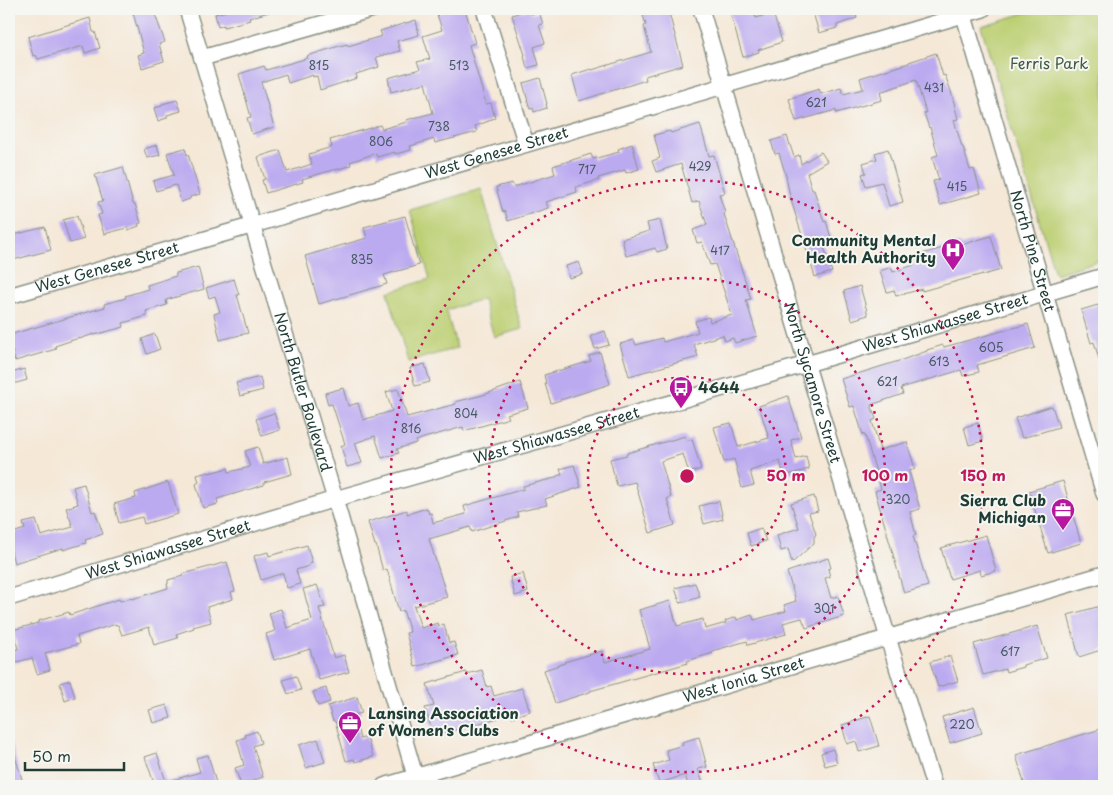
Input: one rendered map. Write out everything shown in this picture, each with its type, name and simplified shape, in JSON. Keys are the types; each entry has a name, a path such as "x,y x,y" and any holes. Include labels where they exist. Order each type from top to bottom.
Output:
{"street":[{"name":"North Butler Boulevard","path":"187,9 417,782"},
{"path":"202,58 373,9"},
{"path":"484,9 526,144"},
{"name":"North Sycamore Street","path":"701,9 888,638 934,786"},
{"name":"West Genesee Street","path":"9,296 252,226 963,12 982,9"},
{"name":"North Pine Street","path":"963,12 1104,494"},
{"name":"West Shiawassee Street","path":"9,598 334,499 807,364 1104,276"},
{"name":"West Ionia Street","path":"384,786 417,782 1104,574"}],"green space":[{"name":"Ferris Park","path":"1038,9 1104,9 1104,259 1055,274 981,26"},
{"path":"481,189 522,329 494,337 483,299 446,310 457,348 408,362 388,292 430,279 410,210"}],"building":[{"path":"132,9 153,9 165,42 159,44 164,61 142,68 138,55 144,53"},
{"path":"234,9 271,9 272,11 249,18 250,20 218,27 215,14"},
{"path":"442,9 465,9 475,43 469,45 486,104 491,103 495,118 475,126 477,132 435,143 434,139 410,146 411,150 395,154 395,152 377,157 376,153 350,162 351,165 302,179 303,182 266,193 262,180 265,179 258,157 280,150 287,172 312,164 309,154 332,147 330,140 380,125 382,129 433,113 425,83 391,92 388,78 420,69 417,62 430,59 423,36 442,30 437,14 443,12"},
{"path":"529,9 531,14 539,12 543,24 539,25 545,43 534,47 539,65 527,68 525,55 512,15"},
{"path":"641,9 668,9 683,65 645,76 646,80 579,101 572,75 651,52"},
{"path":"729,9 753,9 756,18 773,13 782,42 743,57"},
{"path":"812,9 854,9 857,18 837,25 837,28 819,33"},
{"path":"90,18 93,32 95,32 100,48 85,53 83,46 38,59 36,55 33,56 28,37"},
{"path":"416,20 419,35 397,41 400,51 376,57 379,67 356,74 357,78 320,90 317,76 313,77 313,75 288,83 286,74 261,82 274,127 252,134 247,118 251,117 239,74 264,66 266,70 308,58 307,56 336,47 347,44 348,46 382,36 380,31"},
{"path":"936,53 943,76 945,75 951,91 958,119 954,120 962,147 970,170 974,169 981,193 940,205 933,181 939,180 932,157 938,155 924,113 926,113 916,80 880,92 882,100 836,113 836,110 796,121 789,99 819,89 821,94 841,88 843,94 863,89 860,78"},
{"path":"540,78 547,108 534,112 533,108 530,109 523,83"},
{"path":"177,100 181,111 167,115 167,118 158,121 154,108"},
{"path":"700,124 709,156 714,155 725,193 719,194 751,299 746,300 757,336 735,343 733,338 725,341 723,335 694,344 698,357 629,376 620,344 634,340 636,345 662,338 663,342 698,332 695,321 709,317 710,322 732,315 715,264 710,265 702,242 697,243 693,230 707,225 699,201 692,203 681,164 656,172 652,161 660,158 654,135 670,131 671,133"},
{"path":"787,136 794,157 799,155 801,164 821,152 827,161 807,173 832,241 823,244 832,272 815,277 790,197 779,153 775,154 771,141"},
{"path":"632,144 639,169 626,173 625,170 598,178 599,180 576,187 577,192 546,202 548,208 508,221 505,211 503,212 496,187 512,183 514,187 555,174 553,166 591,154 593,159 619,152 618,149"},
{"path":"157,145 160,155 147,158 144,149"},
{"path":"185,148 200,194 181,202 176,185 156,191 153,181 174,175 167,153"},
{"path":"888,149 903,202 889,206 882,182 866,186 862,174 866,173 863,163 877,159 875,153"},
{"path":"123,167 133,204 135,204 141,223 138,224 139,226 128,230 127,228 104,234 98,215 102,214 98,202 103,201 95,175"},
{"path":"77,216 84,239 70,243 63,220"},
{"path":"405,216 419,265 384,275 387,284 319,304 305,256 367,238 364,227"},
{"path":"660,220 667,249 657,252 655,248 626,256 622,239 649,231 647,223"},
{"path":"45,227 51,250 9,261 9,236"},
{"path":"991,236 1001,270 922,291 922,289 896,296 894,290 887,292 880,271 891,267 893,272 914,265 912,257"},
{"path":"579,262 583,274 569,278 566,266"},
{"path":"198,267 204,289 166,300 167,305 146,311 147,316 123,323 124,327 79,338 55,346 56,349 15,361 9,335 105,307 104,304 148,289 147,285 176,276 176,273"},
{"path":"234,279 248,333 220,340 214,314 220,312 215,296 209,298 206,288"},
{"path":"860,286 868,315 852,320 844,291"},
{"path":"1098,305 1104,324 1104,366 1101,366 1094,342 1091,343 1081,310"},
{"path":"1028,324 1035,348 977,365 979,372 963,376 961,370 901,388 903,394 871,405 876,419 872,421 880,450 907,442 915,469 909,471 920,509 910,512 916,535 913,536 928,586 904,593 875,491 881,489 865,435 863,435 854,406 850,407 841,379 943,345 944,347"},
{"path":"605,331 609,345 595,349 591,336"},
{"path":"155,334 160,349 147,354 142,339"},
{"path":"600,352 610,384 551,403 544,375 591,361 589,356"},
{"path":"425,364 430,382 415,386 410,368"},
{"path":"24,369 27,380 9,385 9,374"},
{"path":"260,377 263,390 240,396 236,383"},
{"path":"520,382 528,408 507,414 509,418 464,431 463,427 424,438 416,441 416,443 397,449 399,453 382,458 375,436 355,443 362,463 347,467 341,446 345,444 332,404 328,405 325,393 343,388 348,406 358,403 363,420 392,411 386,392 398,389 407,417 456,404 455,402 483,395"},
{"path":"788,396 801,437 791,440 796,459 806,456 809,469 784,476 780,461 750,471 754,485 742,488 734,459 724,462 714,427 731,423 738,447 769,438 759,406"},
{"path":"1052,406 1059,427 1022,438 1015,418"},
{"path":"274,413 280,430 262,436 256,419"},
{"path":"978,423 983,441 969,445 964,427"},
{"path":"685,436 686,441 692,439 701,469 689,473 683,454 661,461 671,497 667,499 675,525 650,533 635,482 617,486 610,459"},
{"path":"258,447 263,464 288,457 292,474 264,482 264,485 217,499 218,504 203,508 196,484 199,482 197,475 228,468 229,472 250,467 245,451"},
{"path":"574,465 581,487 545,499 547,505 517,512 518,517 472,532 470,527 429,539 447,597 414,606 421,628 438,623 439,626 444,624 449,643 454,642 458,655 415,667 406,633 410,632 403,610 399,612 387,569 383,571 368,522 407,510 407,514 427,508 429,514 431,513 433,523 466,514 464,506 524,489 523,486 555,478 562,474 560,469"},
{"path":"1063,481 1081,543 1048,553 1029,491"},
{"path":"168,482 178,514 144,524 142,517 119,523 114,504 136,498 135,493"},
{"path":"84,484 92,512 95,511 103,534 85,540 86,543 14,563 9,544 9,534 25,529 23,523 36,520 41,536 73,527 66,508 78,504 73,487"},
{"path":"814,496 818,511 809,513 816,534 814,543 792,563 788,549 781,551 777,535 799,528 791,503"},
{"path":"719,501 723,519 704,524 699,506"},
{"path":"761,528 766,541 751,546 747,533"},
{"path":"986,535 996,571 981,575 980,570 950,579 941,548"},
{"path":"307,545 312,563 309,566 296,570 300,584 287,588 283,573 261,580 254,556 268,552 269,556"},
{"path":"828,558 831,568 828,569 830,577 825,578 831,598 838,596 844,616 806,628 802,618 783,623 786,634 748,645 747,641 712,651 713,653 687,661 688,663 555,703 544,670 602,651 605,662 650,649 639,610 670,601 677,626 703,619 705,629 726,623 725,621 736,617 737,620 752,615 754,620 786,611 784,605 796,601 787,572"},
{"path":"227,562 235,591 231,592 233,599 207,607 211,622 176,634 178,638 154,645 149,627 122,635 116,624 77,636 79,644 45,653 50,670 37,674 32,658 13,663 10,651 18,649 13,630 69,612 70,615 119,599 120,601 132,599 168,588 168,580"},
{"path":"523,573 528,592 515,596 510,577"},
{"path":"695,583 700,597 680,603 675,588"},
{"path":"317,585 325,607 319,608 334,658 344,655 349,672 319,680 310,649 274,660 266,634 275,631 269,613 281,609 287,628 312,620 303,589"},
{"path":"1104,605 1104,649 1079,657 1068,615"},
{"path":"1037,626 1047,658 1006,672 1005,669 983,675 974,644"},
{"path":"950,656 958,681 938,687 930,662"},
{"path":"482,670 487,687 491,686 494,696 522,688 530,711 512,717 512,714 434,737 425,708 434,706 427,684 466,672 467,674"},
{"path":"296,676 301,690 288,694 283,680"},
{"path":"70,680 75,697 65,701 60,683"},
{"path":"326,688 330,702 318,706 313,692"},
{"path":"357,697 362,713 354,715 360,739 367,737 373,757 355,762 354,759 346,761 335,721 333,721 328,706"},
{"path":"167,705 171,718 153,723 149,710"},
{"path":"974,707 982,733 950,743 942,717"},
{"path":"870,716 879,746 859,752 856,741 847,744 842,725"},
{"path":"1104,728 1104,786 1025,786 1016,755"},
{"path":"257,731 261,743 253,746 263,777 241,785 235,768 244,765 237,740"},
{"path":"699,737 707,767 698,769 704,786 688,786 685,775 659,783 653,765 669,760 666,750 683,745 682,742"},
{"path":"318,739 325,762 306,768 299,745"},
{"path":"11,743 24,786 9,786 9,744"},
{"path":"833,749 837,763 825,766 821,753"},
{"path":"157,753 166,782 200,772 196,758 208,755 217,786 155,786 145,757"}],"place":[{"name":"Community Mental Health Authority","path":"953,271"},
{"name":"4644","path":"681,409"},
{"name":"Sierra Club Michigan","path":"1063,531"},
{"name":"Lansing Association of Women's Clubs","path":"350,744"}]}
